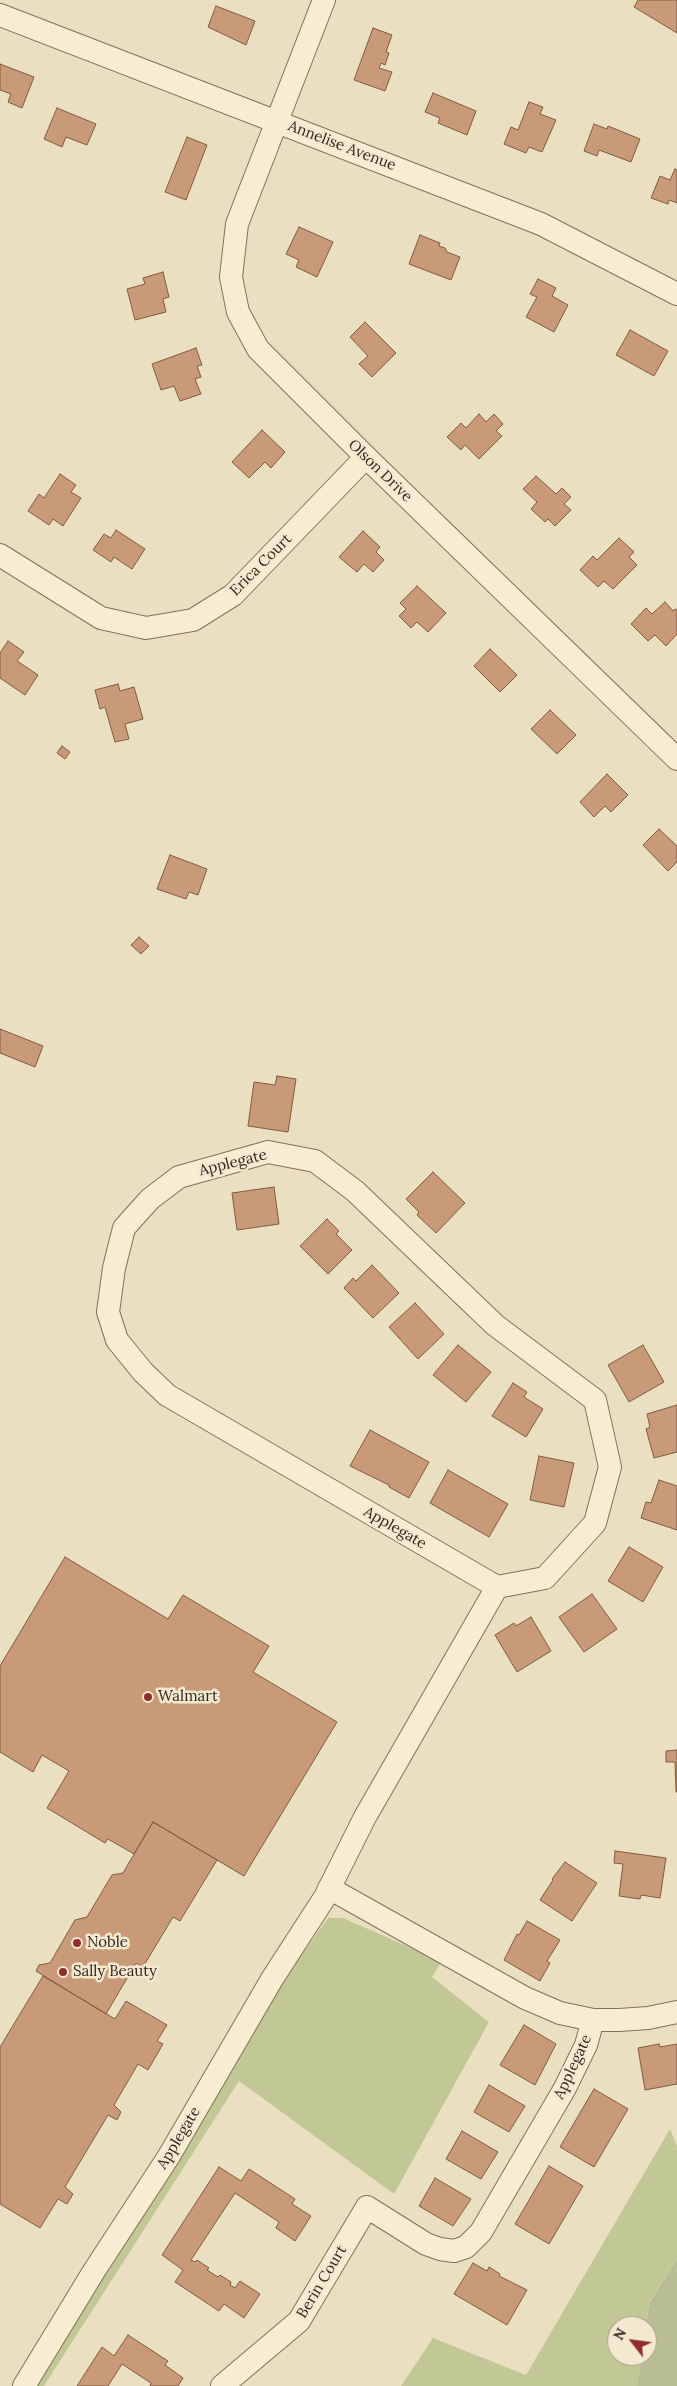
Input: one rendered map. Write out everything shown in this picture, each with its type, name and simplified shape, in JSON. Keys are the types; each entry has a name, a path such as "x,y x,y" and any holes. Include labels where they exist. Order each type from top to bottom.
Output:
{"street":[{"name":"Olson Drive","path":"324,0 237,224 231,277 238,312 258,348 366,457 677,759"},
{"name":"Annelise Avenue","path":"0,15 541,224 677,294"},
{"name":"Erica Court","path":"0,555 101,618 146,628 193,620 233,595 366,457"},
{"name":"Applegate","path":"24,2386 94,2271 169,2156 272,1979 329,1888 365,1817 497,1587 545,1578 595,1523 610,1468 596,1400 495,1325 355,1191 315,1160 268,1152 179,1177 150,1199 124,1228 114,1268 108,1312 117,1340 143,1372 167,1395 497,1587"},
{"name":"Applegate","path":"329,1888 525,1998 560,2012 593,2020 648,2018 677,2012"},
{"name":"Applegate","path":"367,2207 426,2244 454,2251 466,2247 481,2232 564,2088 586,2045 593,2020"},
{"name":"Berin Court","path":"222,2386 300,2321 367,2207"}],"green space":[{"path":"328,1918 343,1918 409,1947 440,1964 432,1977 489,2022 394,2194 239,2081 44,2386 36,2386 276,1990"},
{"path":"670,2129 677,2146 677,2259 649,2302 647,2316 607,2316 607,2366 640,2366 637,2386 401,2386 433,2338 526,2375"},
{"path":"677,2259 677,2386 637,2386 640,2366 657,2366 657,2316 647,2316 649,2303"}],"building":[{"path":"638,0 677,0 677,33 634,7"},
{"path":"216,6 255,21 246,45 208,27"},
{"path":"373,28 392,35 386,52 389,53 385,65 381,63 379,68 392,72 385,91 354,80"},
{"path":"0,64 34,77 22,108 8,102 11,94 0,90"},
{"path":"433,93 476,111 467,135 438,123 440,118 425,112"},
{"path":"529,102 543,107 540,114 556,120 542,152 529,147 526,153 504,144 511,127 518,130"},
{"path":"57,108 96,124 87,145 66,137 62,147 44,139"},
{"path":"594,124 607,129 608,126 640,139 631,162 599,150 597,156 584,151"},
{"path":"187,137 207,145 186,200 165,192"},
{"path":"675,169 677,170 677,203 669,200 668,204 651,198 660,176 670,180"},
{"path":"299,227 333,242 317,277 296,267 299,260 286,254"},
{"path":"420,235 440,243 439,246 445,248 447,252 460,257 451,280 409,264"},
{"path":"163,272 169,297 163,299 166,312 135,320 127,289 145,284 143,278"},
{"path":"538,279 556,288 552,296 568,305 554,332 526,317 537,297 530,294"},
{"path":"365,322 396,353 372,377 359,364 368,356 350,337"},
{"path":"630,330 668,351 654,376 616,355"},
{"path":"196,348 202,365 197,366 201,377 195,379 201,394 180,401 174,386 161,390 152,364"},
{"path":"479,414 486,422 494,414 503,424 496,431 502,436 479,459 465,445 461,450 447,437 461,423 466,428"},
{"path":"262,430 285,452 271,468 265,462 249,478 232,462"},
{"path":"60,474 76,485 71,492 81,498 63,526 53,519 49,525 28,511 39,494 44,498"},
{"path":"536,476 556,494 562,488 571,497 564,504 571,510 555,526 548,519 545,522 531,509 537,502 523,489"},
{"path":"116,530 145,549 132,569 114,557 111,562 93,550 104,534 111,538"},
{"path":"363,531 380,547 376,552 384,560 373,572 364,564 357,572 339,557"},
{"path":"619,538 634,552 629,557 637,565 613,589 604,581 598,587 580,570 593,556 597,560"},
{"path":"417,586 446,613 428,632 417,622 411,628 399,616 406,609 400,603"},
{"path":"665,602 673,611 677,610 677,634 666,646 655,635 648,641 631,624 646,608 652,614"},
{"path":"8,641 24,652 17,661 38,675 25,695 0,678 0,653"},
{"path":"490,649 517,675 500,692 474,666"},
{"path":"118,684 120,691 134,687 143,719 125,724 129,739 115,742 105,707 100,709 95,690"},
{"path":"550,710 576,735 557,754 531,729"},
{"path":"62,746 70,752 65,759 57,753"},
{"path":"607,774 628,795 611,812 605,806 594,817 580,802"},
{"path":"659,829 677,846 677,862 668,871 643,845"},
{"path":"170,855 207,869 198,895 189,892 186,899 157,889"},
{"path":"139,937 149,946 141,954 131,945"},
{"path":"0,1029 43,1046 35,1067 0,1053"},
{"path":"277,1076 296,1079 288,1132 248,1126 254,1082 275,1085"},
{"path":"433,1172 465,1203 436,1233 417,1215 419,1212 406,1199"},
{"path":"274,1187 279,1224 237,1230 232,1193"},
{"path":"327,1219 339,1231 336,1234 352,1250 328,1274 300,1246"},
{"path":"372,1265 399,1293 373,1318 344,1288 353,1278 356,1281"},
{"path":"415,1303 444,1334 418,1359 389,1327"},
{"path":"458,1345 491,1372 466,1402 433,1375"},
{"path":"643,1345 664,1382 629,1402 608,1365"},
{"path":"513,1383 527,1392 524,1397 543,1409 526,1437 492,1416"},
{"path":"677,1405 677,1452 654,1458 646,1429 650,1427 647,1414"},
{"path":"370,1430 429,1462 409,1498 389,1487 389,1485 350,1466"},
{"path":"539,1456 574,1463 564,1507 530,1500"},
{"path":"448,1470 508,1504 489,1537 430,1503"},
{"path":"659,1480 677,1486 677,1530 641,1518 646,1502 651,1503"},
{"path":"629,1547 663,1567 643,1602 608,1581"},
{"name":"Walmart","path":"65,1557 168,1619 183,1595 269,1646 253,1672 337,1722 244,1876 153,1822 134,1854 108,1839 105,1843 47,1808 69,1771 42,1755 33,1772 0,1752 0,1666"},
{"path":"592,1594 617,1629 584,1652 559,1617"},
{"path":"531,1617 551,1651 517,1672 495,1635 514,1623 516,1626"},
{"path":"677,1750 676,1792 675,1762 666,1762 666,1751"},
{"path":"153,1822 217,1860 180,1921 173,1917 143,1967 136,1963 106,2014 36,1971 39,1965 50,1963 75,1920 87,1917 112,1875 123,1873"},
{"path":"615,1851 666,1858 660,1898 641,1895 640,1899 619,1896 623,1864 614,1863"},
{"path":"565,1862 597,1883 572,1921 540,1900 552,1879"},
{"path":"527,1921 560,1940 547,1961 550,1963 540,1981 504,1960 517,1934 519,1935"},
{"path":"43,1976 115,2019 126,2001 167,2025 157,2041 163,2044 148,2070 138,2064 114,2105 121,2112 117,2120 108,2115 65,2187 73,2194 67,2204 58,2199 40,2228 0,2204 0,2047"},
{"path":"524,2025 556,2044 535,2085 500,2065"},
{"path":"659,2044 660,2047 677,2044 677,2084 645,2090 638,2048"},
{"path":"489,2085 525,2106 509,2132 474,2112"},
{"path":"594,2089 628,2109 594,2167 560,2147"},
{"path":"462,2131 498,2152 481,2179 446,2159"},
{"path":"549,2166 583,2186 549,2244 515,2224"},
{"path":"219,2167 241,2181 249,2169 295,2199 292,2204 311,2216 295,2241 276,2228 279,2222 235,2193 191,2260 195,2262 197,2260 209,2268 207,2270 231,2282 230,2285 235,2288 240,2281 260,2294 244,2318 224,2304 219,2311 175,2282 183,2270 162,2255"},
{"path":"435,2178 471,2199 453,2226 419,2206"},
{"path":"473,2263 487,2271 489,2267 500,2274 499,2276 527,2290 507,2325 454,2294"},
{"path":"128,2335 168,2361 165,2365 183,2378 178,2386 150,2386 151,2383 122,2364 108,2386 77,2386 102,2347 114,2356"}],"place":[{"name":"Walmart","path":"148,1697"},
{"name":"Noble","path":"77,1943"},
{"name":"Sally Beauty","path":"63,1972"}]}
